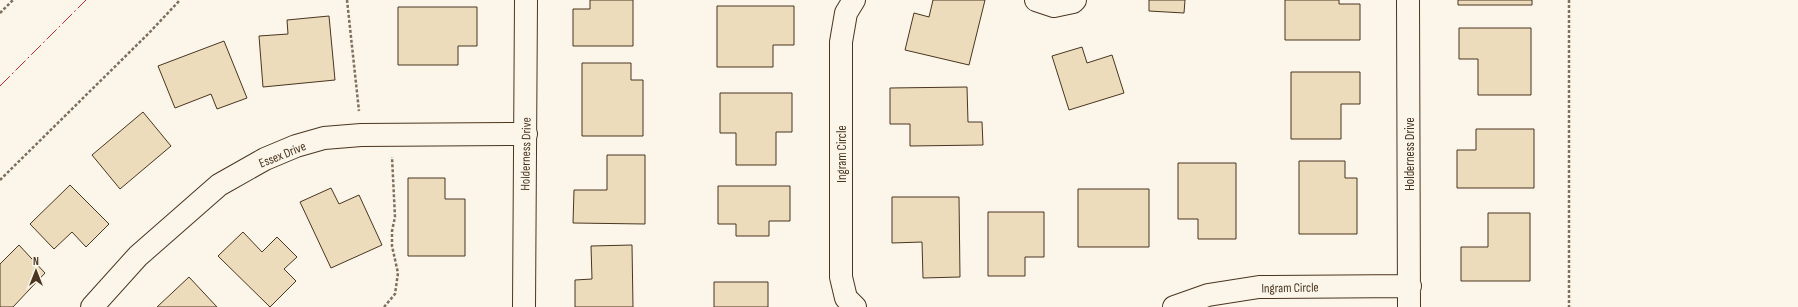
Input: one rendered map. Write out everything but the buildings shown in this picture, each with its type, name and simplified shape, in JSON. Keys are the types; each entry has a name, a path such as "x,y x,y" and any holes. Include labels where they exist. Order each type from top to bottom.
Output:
{"street":[{"name":"Holderness Drive","path":"524,307 526,0"},
{"name":"Ingram Circle","path":"854,0 846,13 841,42 841,277 846,298 855,307"},
{"path":"1036,0 1054,6 1073,2 1075,0"},
{"name":"Holderness Drive","path":"1408,0 1410,297"},
{"name":"Essex Drive","path":"92,307 138,256 219,185 266,159 296,146 324,138 361,135 526,134"},
{"name":"Ingram Circle","path":"1174,307 1208,295 1259,287 1410,297"}],"path":[{"path":"0,13 13,0"},
{"path":"0,180 149,33 180,0"},
{"path":"347,0 361,135"},
{"path":"1569,0 1569,307"},
{"path":"384,307 395,294 398,273 392,246 392,231 395,217 393,200 393,135"}],"power":[{"path":"0,86 86,0"}]}
